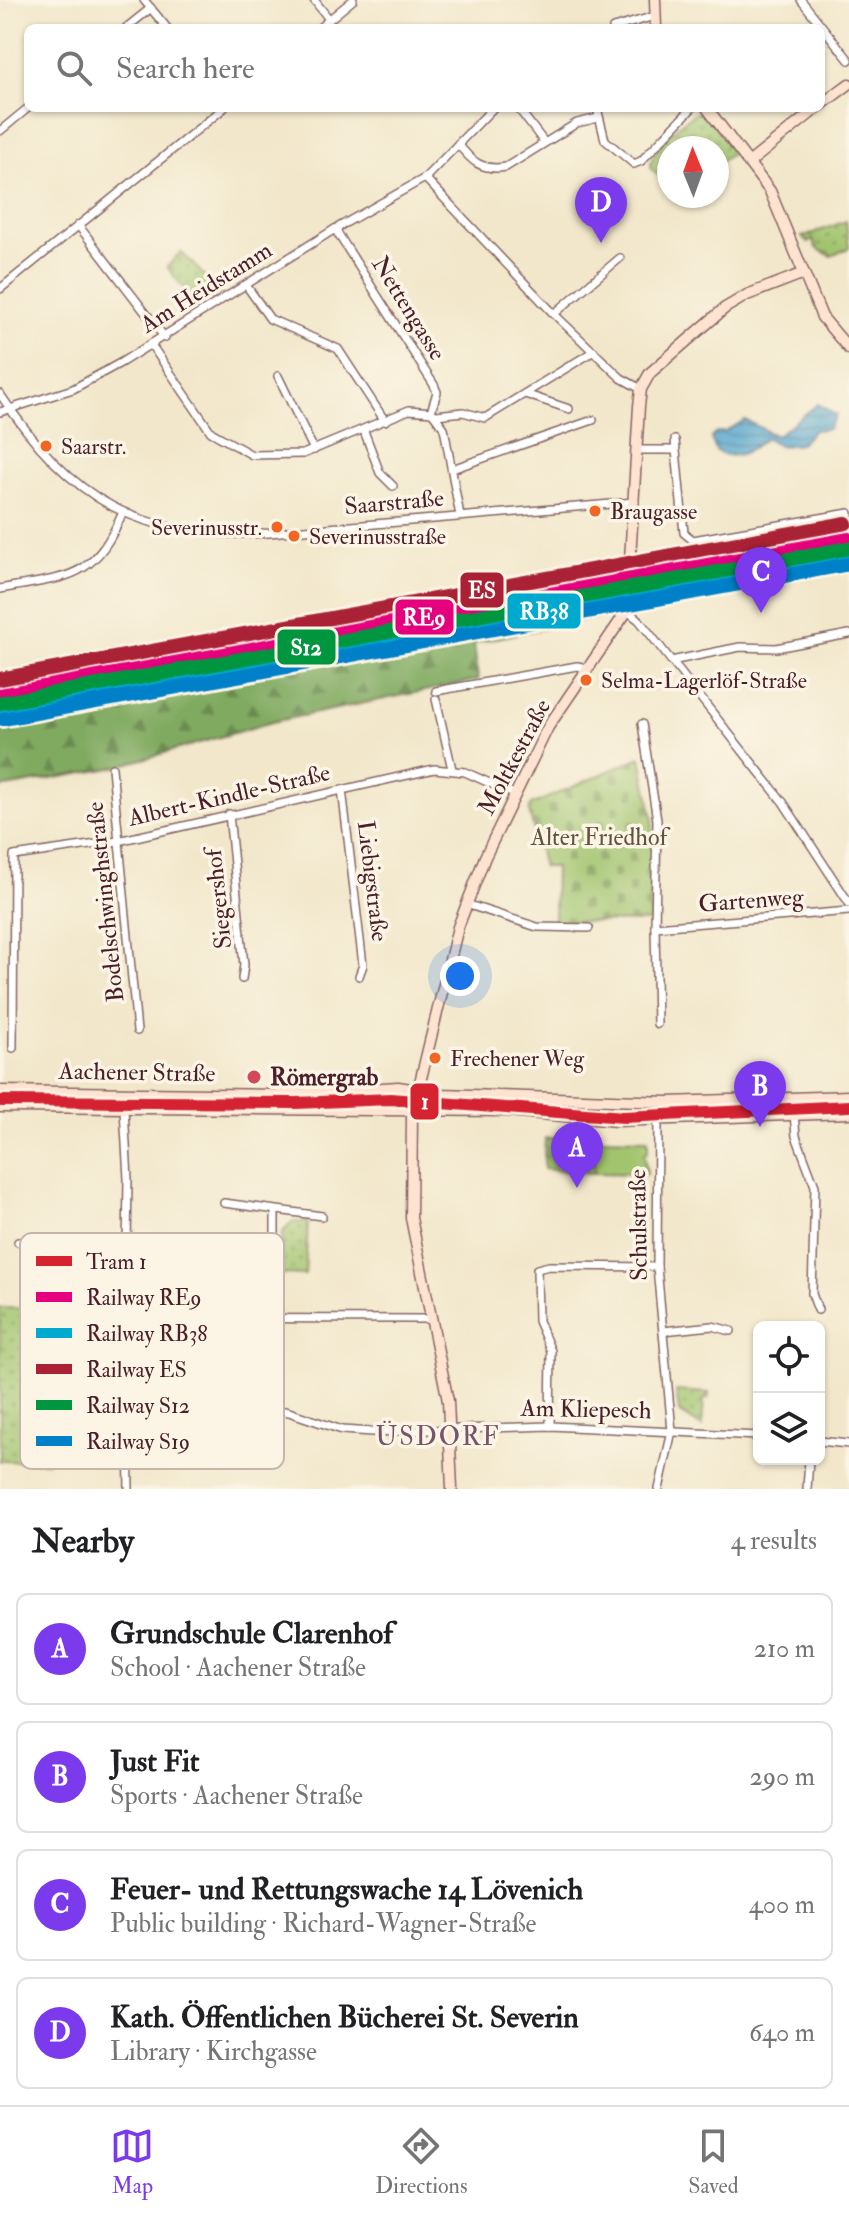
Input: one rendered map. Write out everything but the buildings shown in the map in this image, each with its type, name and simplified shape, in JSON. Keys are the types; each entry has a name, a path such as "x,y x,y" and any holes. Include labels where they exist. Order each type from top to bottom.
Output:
{"street":[{"path":"144,0 164,24"},
{"path":"314,0 329,19"},
{"path":"323,24 353,0"},
{"path":"655,0 656,24"},
{"path":"801,0 820,24"},
{"path":"131,24 151,8"},
{"path":"627,24 655,16"},
{"path":"825,30 849,60"},
{"path":"825,102 849,84"},
{"path":"0,131 24,111"},
{"path":"0,289 219,112"},
{"name":"Am Heidstamm","path":"0,412 73,389 152,346 335,229 425,178 489,112"},
{"path":"521,112 544,142"},
{"path":"597,112 605,140 634,164 641,161 688,112"},
{"path":"710,112 750,162 775,200 822,317 849,349"},
{"path":"750,162 813,112"},
{"path":"458,144 472,162 495,169 506,167 577,123 598,118"},
{"path":"425,178 554,314 621,378 641,389 650,373 725,308 747,295 804,273"},
{"path":"78,225 165,338"},
{"name":"Nettengasse","path":"335,229 434,385 437,392 434,414 444,428 460,516"},
{"path":"554,314 620,258"},
{"path":"246,285 270,319 338,349 385,421"},
{"path":"152,346 200,419 225,443 266,457 314,450 409,410 434,414 463,412 482,419 594,351"},
{"path":"278,376 314,450"},
{"name":"Moltkestraße","path":"419,1090 466,904 514,794 548,727 627,611 641,389"},
{"name":"Saarstraße","path":"0,394 47,458 83,489 123,512 179,531 210,535 636,502"},
{"path":"525,394 569,409"},
{"path":"452,469 593,420"},
{"path":"364,431 380,473 393,486"},
{"path":"675,440 684,533 693,540 849,513"},
{"path":"638,450 675,450"},
{"path":"0,589 69,575 91,565 107,548 123,512"},
{"path":"627,611 639,620 791,814 849,903"},
{"path":"671,661 740,647 776,648 849,634"},
{"path":"452,769 436,695 577,666 588,668"},
{"path":"642,724 657,820 657,1024"},
{"name":"Bodelschwinghstraße","path":"112,768 137,1031"},
{"name":"Albert-Kindle-Straße","path":"13,1048 14,856 118,841 434,769 452,769 514,794"},
{"name":"Liebigstraße","path":"342,789 363,965 359,976"},
{"name":"Siegershof","path":"229,814 244,965 242,979"},
{"path":"466,904 537,927 589,928"},
{"name":"Gartenweg","path":"655,927 849,911"},
{"name":"Aachener Straße","path":"0,1091 278,1095 323,1094 376,1087 664,1102 849,1096"},
{"path":"419,1090 414,1109 409,1192 451,1430 452,1489"},
{"path":"114,1091 124,1109"},
{"path":"125,1233 128,1179 124,1109 127,1100 143,1092"},
{"name":"Aachener Straße","path":"0,1107 516,1111 595,1120 849,1113"},
{"path":"794,1114 796,1136 814,1177 812,1294 818,1310"},
{"name":"Schulstraße","path":"658,1119 657,1267 672,1431 659,1489"},
{"path":"224,1203 322,1216"},
{"path":"275,1212 275,1233"},
{"path":"550,1426 551,1351 538,1321 537,1269 549,1266 657,1267"},
{"path":"284,1320 431,1319"},
{"path":"663,1331 712,1326 731,1331"},
{"name":"Am Kliepesch","path":"284,1411 342,1430 550,1426 753,1436"},
{"path":"825,1442 849,1444"},
{"path":"807,1489 809,1465"},
{"path":"129,1469 129,1489"}],"green space":[{"path":"699,112 705,114 723,136 668,136"},
{"path":"657,150 657,175 650,168"},
{"path":"846,221 849,248 831,256 816,248 813,240 808,242 802,237"},
{"path":"181,252 222,293 199,307 167,267"},
{"path":"617,599 617,613 474,643 478,680 272,722 112,768 0,788 0,712"},
{"name":"Alter Friedhof","path":"641,757 653,818 650,922 554,921 555,867 543,867 529,811 531,805"},
{"path":"545,1138 594,1138 594,1173 544,1169"},
{"path":"594,1138 648,1139 648,1152 644,1153 647,1174 594,1173"},
{"path":"292,1222 308,1222 305,1275 284,1274 282,1233"},
{"path":"0,1308 20,1308 20,1461 0,1461"},
{"path":"676,1391 709,1393 708,1399 704,1399 702,1427 679,1412"}],"water":[{"path":"818,404 836,415 828,429 814,430 800,444 780,446 766,438 737,455 716,451 711,438 716,432 725,432 745,420 776,436"}],"tram line":[{"name":"1","path":"0,1101 296,1103 390,1099 624,1117 849,1106"}],"rail line":[{"name":"ES","path":"0,679 846,523"},
{"name":"RE9","path":"0,695 849,539"},
{"name":"S12","path":"0,703 849,548"},
{"name":"RB38","path":"3,711 849,555"},
{"name":"S19","path":"3,719 849,564"}],"place":[{"name":"Kath. Öffentlichen Bücherei St. Severin","path":"601,243"},
{"name":"Saarstr.","path":"46,446"},
{"name":"Braugasse","path":"595,511"},
{"name":"Severinusstr.","path":"277,527"},
{"name":"Severinusstraße","path":"294,536"},
{"name":"Feuer- und Rettungswache 14 Lövenich","path":"761,613"},
{"name":"Selma-Lagerlöf-Straße","path":"586,680"},
{"name":"Frechener Weg","path":"435,1058"},
{"name":"Römergrab","path":"254,1077"},
{"name":"Just Fit","path":"760,1127"},
{"name":"Grundschule Clarenhof","path":"577,1188"}],"district":[{"name":"ÜSDORF","path":"438,1436"}]}
